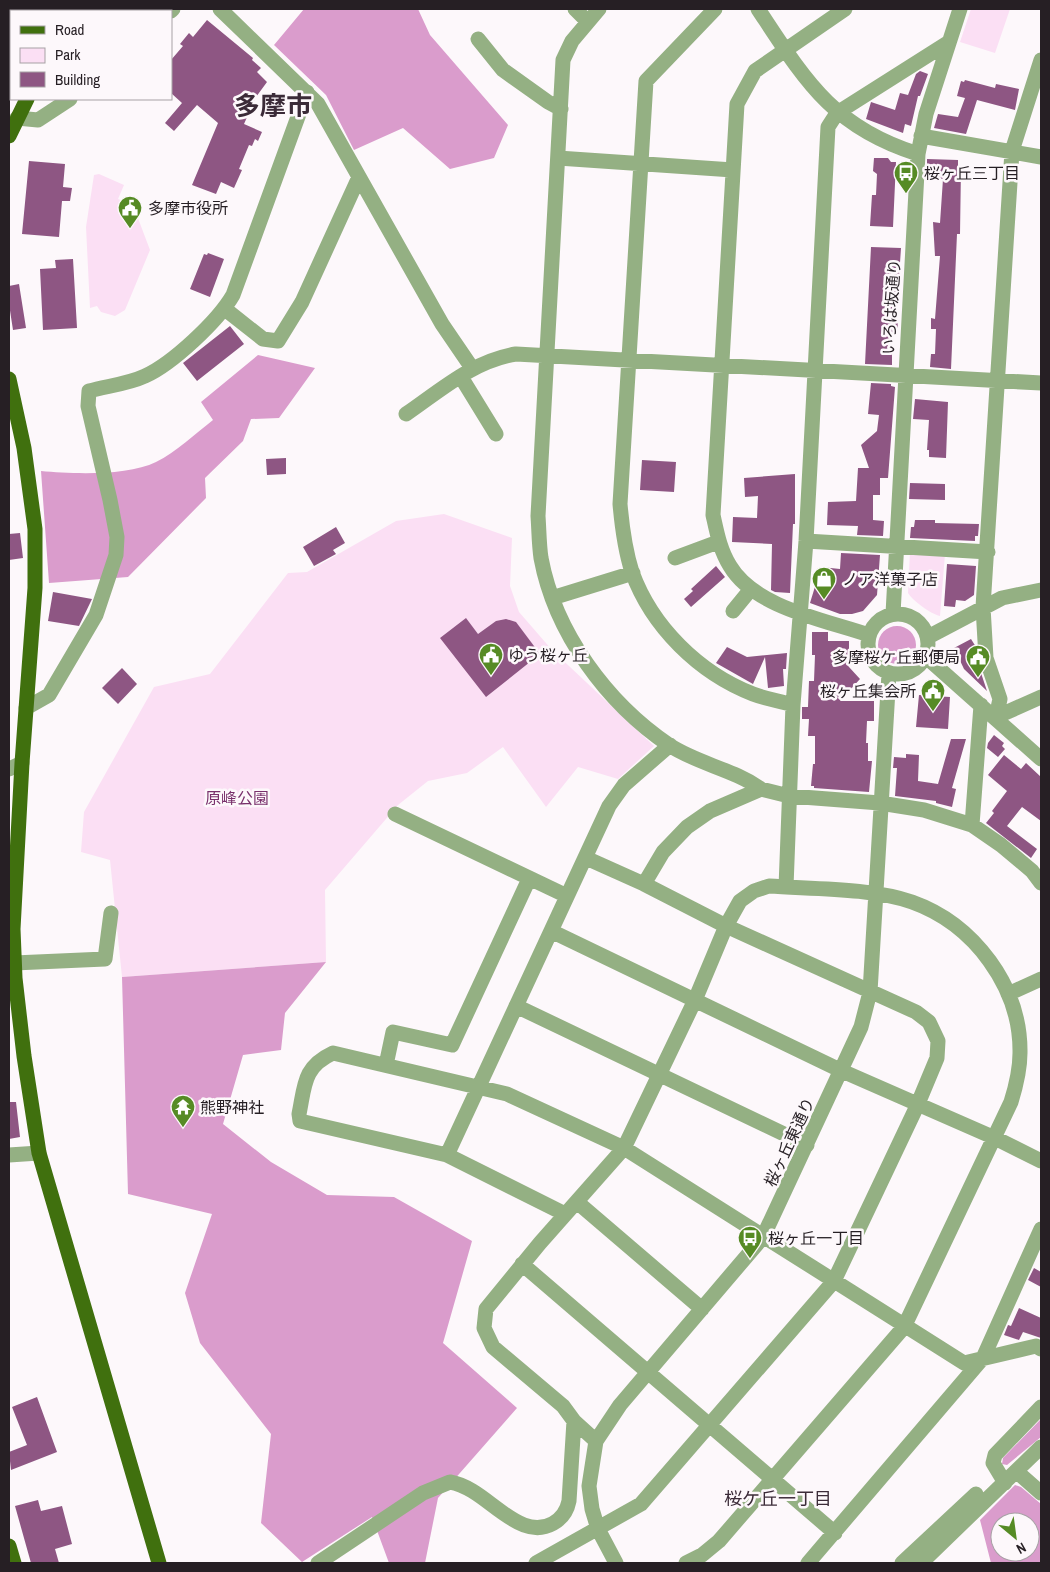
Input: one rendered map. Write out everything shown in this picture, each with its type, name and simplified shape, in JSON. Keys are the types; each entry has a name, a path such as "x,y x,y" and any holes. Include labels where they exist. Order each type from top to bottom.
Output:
{"main road":[{"path":"9,136 26,100"},
{"path":"9,379 24,448 35,529 35,588 26,708 15,766 14,963 24,1056 38,1153 159,1563"},
{"path":"9,1546 14,1563"}],"street":[{"path":"220,9 318,104 442,324 496,434"},
{"path":"575,9 587,21"},
{"path":"599,9 572,41 563,60 538,516 541,558 552,598 570,636 592,672 624,710 670,745 705,764 745,778 761,789 789,796 880,803 924,810 972,825 1001,845 1032,871 1041,883"},
{"path":"715,9 646,81 639,164 620,504 624,542 633,573 649,608 683,651 720,679 754,694 794,705"},
{"path":"758,9 809,84 837,113 891,144 918,154"},
{"path":"845,9 784,49 755,71 737,104 713,515 718,542 731,568 750,589 801,613 869,635"},
{"name":"いろは坂通り","path":"893,614 918,154 920,136 960,9"},
{"path":"477,39 503,70 548,102 560,108"},
{"path":"786,887 794,705 806,541 828,127 837,113 950,42"},
{"path":"996,717 1000,698 986,658 984,608 1012,151 1041,60"},
{"path":"26,708 49,695 96,616 116,555 117,537 88,406 89,391 144,377 168,363 225,309 233,296 307,92"},
{"path":"17,118 38,120 68,100"},
{"path":"920,136 1041,157"},
{"path":"558,158 732,170"},
{"path":"225,309 264,339 278,341 302,302 358,177"},
{"path":"406,414 467,372 496,357 516,354 629,362 723,364 814,371 1041,383"},
{"path":"806,541 988,552"},
{"path":"675,558 718,542"},
{"path":"552,598 633,573"},
{"path":"733,611 750,589"},
{"path":"928,637 1002,598 1041,590"},
{"path":"893,614 912,617 919,622 928,637 926,657 914,670 906,673 889,673 873,662 869,654 869,635 878,620 893,614"},
{"path":"926,657 996,717 1041,759"},
{"name":"桜ヶ丘東通り","path":"616,1563 598,1529 592,1509 589,1486 596,1441 607,1422 647,1373 763,1237 861,1027 870,992 889,673"},
{"path":"996,717 1041,697"},
{"path":"972,825 981,705"},
{"path":"447,1155 609,806 624,785 670,745"},
{"path":"644,884 662,852 687,827 710,810 761,789"},
{"path":"395,814 567,896"},
{"path":"536,1563 641,1504 834,1281 917,1106 937,1058 938,1040 929,1022 916,1012 726,926 644,884 586,858"},
{"path":"386,1065 393,1032 452,1045 529,878"},
{"path":"596,1441 574,1421 564,1406 508,1362 487,1338 484,1321 489,1303 624,1148 695,1000 726,926 740,901 754,891 770,886 875,894 910,902 936,912 962,930 986,955 1008,994 1020,1052 1018,1077 1011,1102 904,1327 719,1541 702,1555 686,1563"},
{"path":"14,963 105,959 111,913"},
{"path":"551,931 842,1071 1041,1160"},
{"path":"1008,994 1041,979"},
{"path":"516,1006 658,1076 807,1145"},
{"path":"565,1214 447,1155 300,1120 299,1114 306,1077 312,1066 333,1053 507,1094 624,1148 904,1327 964,1363 1036,1346 1041,1349"},
{"path":"9,1154 38,1153"},
{"path":"577,1202 702,1310"},
{"path":"808,1563 983,1358 1041,1229"},
{"path":"522,1264 709,1427 835,1533"},
{"path":"1005,1483 993,1463 995,1455 1041,1407"},
{"path":"318,1563 423,1493 450,1482 481,1497 523,1525 539,1527 554,1523 562,1517 568,1506 574,1421"},
{"path":"921,1563 1041,1446"},
{"path":"1016,1471 1041,1493"},
{"path":"902,1563 976,1494"}],"green space":[{"path":"971,9 1010,9 995,53 960,42"},
{"path":"99,174 124,185 118,199 133,205 150,250 125,310 115,316 101,312 97,306 90,308 86,227 94,175"},
{"name":"原峰公園","path":"444,514 512,538 510,586 519,612 552,650 654,746 618,779 578,767 546,807 503,747 467,773 428,781 398,805 325,890 326,962 122,977 110,860 81,852 84,812 154,687 210,674 288,573 307,572 396,521"},
{"path":"910,552 945,554 940,616 922,607 908,593"}],"shaded area":[{"path":"304,9 418,9 430,35 508,125 494,158 450,169 403,128 354,150 326,95 274,45"},
{"path":"258,355 315,368 279,418 251,419 243,441 205,478 206,498 128,577 49,583 41,471 69,473 116,472 144,467 156,462 178,448 213,420 201,402"},
{"path":"897,626 911,631 916,645 911,659 897,664 883,659 878,645 883,631"},
{"path":"326,962 285,1013 281,1050 243,1055 223,1124 271,1162 327,1195 394,1197 472,1241 443,1343 517,1408 438,1498 425,1563 389,1563 372,1517 302,1562 261,1523 271,1434 200,1343 185,1293 212,1214 128,1194 122,977"},
{"path":"1041,1419 1041,1437 1007,1465 1002,1464 1003,1458"},
{"path":"1015,1485 1021,1487 1041,1504 1041,1563 991,1562 1040,1562 1040,1512 990,1512 990,1559 980,1520"}],"building":[{"path":"207,20 253,58 252,60 261,68 257,72 267,82 256,97 244,124 262,132 258,141 255,139 252,146 249,145 239,169 242,170 234,188 221,182 216,194 192,185 218,123 197,105 174,131 165,123 182,103 172,94 172,59 183,46 180,44 189,33 193,37"},
{"path":"920,71 928,74 920,96 918,96 911,126 905,124 903,133 866,119 871,102 895,110 900,93 908,95 916,74"},
{"path":"965,80 995,88 996,84 1019,89 1015,110 977,100 966,134 934,128 938,114 958,117 965,98 957,96 961,81 964,82"},
{"path":"874,158 888,158 891,162 896,162 893,227 870,226 872,195 876,195 877,174 873,171"},
{"path":"927,159 958,160 958,167 961,167 960,234 957,234 951,369 930,367 931,354 935,354 936,329 931,329 931,318 935,319 940,256 935,256 933,222 940,223 943,179 927,179"},
{"path":"29,161 65,164 63,187 72,188 70,201 62,201 59,237 22,234"},
{"path":"871,247 901,248 897,307 898,334 890,333 887,354 892,354 892,365 865,364"},
{"path":"208,253 224,259 210,297 190,289 204,254 207,255"},
{"path":"73,259 77,328 43,330 40,269 56,268 55,260"},
{"path":"19,284 26,328 13,330 9,304 9,286"},
{"path":"230,326 244,344 197,381 183,363"},
{"path":"871,383 891,384 891,386 895,387 888,478 880,478 880,495 873,495 873,520 884,521 883,536 857,535 858,526 827,525 828,502 856,501 858,468 869,468 861,445 877,431 879,415 868,414"},
{"path":"915,399 948,402 946,458 929,457 929,450 927,450 929,420 913,419"},
{"path":"286,458 286,474 267,475 266,459"},
{"path":"642,460 676,462 674,492 640,490"},
{"path":"795,474 795,524 793,524 790,593 775,592 771,590 772,544 732,542 733,517 757,518 758,496 745,497 744,478"},
{"path":"910,483 945,484 945,500 909,499"},
{"path":"915,520 935,520 935,523 979,524 978,536 975,536 975,541 910,538 911,527 914,527"},
{"path":"336,527 345,543 333,550 336,554 314,566 303,547"},
{"path":"20,533 23,558 9,560 9,534"},
{"path":"841,553 880,555 877,595 863,611 852,614 840,614 810,603 821,567 840,569"},
{"path":"947,564 976,566 974,595 965,601 956,600 955,607 944,606"},
{"path":"716,566 725,577 691,607 684,599 693,591 691,589"},
{"path":"53,592 92,599 79,626 48,621"},
{"name":"ゆう桜ヶ丘","path":"466,618 478,634 496,621 506,619 516,622 540,654 486,697 440,638"},
{"path":"812,632 828,632 828,641 849,641 849,667 860,679 840,701 874,701 874,721 867,721 866,743 868,743 868,761 872,761 869,792 814,788 814,786 811,786 813,764 815,764 815,736 808,736 809,719 802,719 802,707 808,707 809,681 814,681 815,655 812,655"},
{"path":"971,639 976,647 977,661 987,691 964,669 954,648"},
{"path":"727,647 747,657 787,653 786,669 783,669 784,686 768,688 765,657 753,684 716,663"},
{"path":"122,668 137,684 118,704 102,688"},
{"name":"桜ヶ丘集会所","path":"919,695 950,697 948,729 916,727"},
{"path":"994,735 1004,743 1002,746 1005,749 998,757 987,748"},
{"path":"951,739 966,739 952,788 956,789 952,807 936,803 936,801 895,796 897,768 893,768 894,757 906,758 906,754 919,755 918,781 938,784"},
{"path":"1004,755 1021,769 1026,763 1041,777 1041,821 1022,807 1007,826 1037,849 1031,858 986,823 994,813 992,811 1007,791 988,775"},
{"path":"9,1102 16,1102 20,1137 9,1139"},
{"path":"1034,1268 1041,1272 1041,1287 1028,1280"},
{"path":"1019,1308 1041,1318 1041,1338 1023,1332 1019,1340 1004,1335 1008,1325 1011,1326"},
{"path":"37,1397 57,1452 11,1470 9,1452 27,1445 12,1407"},
{"path":"38,1500 41,1511 62,1506 72,1544 55,1549 59,1563 31,1563 15,1506"}],"place":[{"name":"桜ヶ丘三丁目","path":"906,194"},
{"name":"多摩市役所","path":"130,229"},
{"name":"ノア洋菓子店","path":"824,600"},
{"name":"ゆう桜ヶ丘","path":"491,676"},
{"name":"多摩桜ケ丘郵便局","path":"978,678"},
{"name":"桜ヶ丘集会所","path":"933,712"},
{"name":"熊野神社","path":"183,1128"},
{"name":"桜ヶ丘一丁目","path":"750,1259"}],"district":[{"name":"多摩市","path":"273,106"},
{"name":"桜ケ丘一丁目","path":"778,1499"}]}
